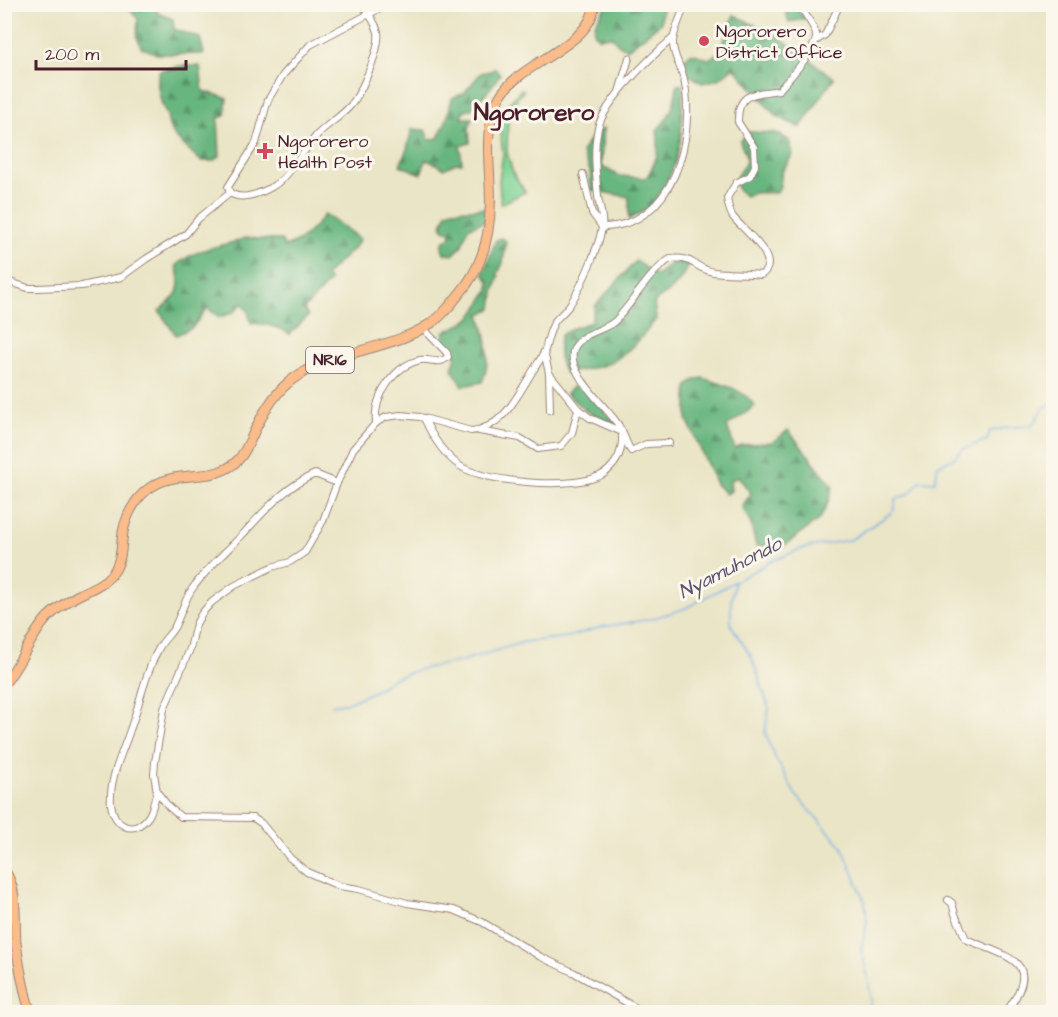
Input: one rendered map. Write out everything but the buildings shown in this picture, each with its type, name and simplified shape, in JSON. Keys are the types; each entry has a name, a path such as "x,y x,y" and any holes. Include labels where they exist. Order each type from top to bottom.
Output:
{"main road":[{"name":"NR16","path":"4,684 15,671 31,639 46,620 74,598 98,587 114,571 120,560 123,533 128,517 146,490 171,477 212,474 231,465 245,451 258,424 281,389 306,370 408,335 423,328 452,304 469,281 484,249 489,228 487,136 499,97 516,77 577,36 588,26 594,4"},
{"path":"4,870 9,875 13,890 20,971 30,1012"}],"street":[{"path":"361,4 369,13 378,39 354,102 328,124 280,183 266,191 249,196 239,197 230,193 228,187 256,143 268,100 283,75 310,45 369,13 388,4"},
{"path":"603,227 620,225 647,213 664,195 683,153 687,110 684,79 673,46 673,38 685,4"},
{"path":"799,4 816,32 817,40"},
{"path":"669,443 646,444 631,451 626,436 597,401 577,370 572,357 573,349 577,342 593,331 614,321 652,276 670,259 688,259 706,270 715,272 761,275 767,270 768,265 764,252 729,210 727,198 736,183 750,176 755,166 754,147 739,126 737,113 740,104 749,95 779,90 817,40 825,35 840,4"},
{"path":"337,483 315,474 289,488 275,499 218,557 186,599 175,625 160,646 149,670 111,785 111,806 122,827 130,829 138,826 148,817 157,792 155,768 164,709 190,649 196,624 202,613 212,602 234,586 272,567 290,562 305,552 324,521 337,483 353,449 376,423 386,417 401,415 424,418 471,431 490,425 504,415 544,351 547,337 556,319 578,291 603,227 598,197 596,149 598,127 604,114 618,95 673,38"},
{"path":"618,95 629,58"},
{"path":"583,174 592,213 603,227"},
{"path":"4,280 28,288 38,288 82,286 122,277 186,234 198,219 230,193"},
{"path":"376,423 375,414 380,396 396,375 419,360 439,362 448,357 447,353 423,328"},
{"path":"544,351 549,374 550,410"},
{"path":"549,374 578,409 590,418 622,432"},
{"path":"478,430 520,438 538,449 561,446 573,434 578,409"},
{"path":"424,418 437,441 460,466 480,474 541,483 580,482 605,472 619,456 622,432"},
{"path":"157,792 181,818 254,818 261,823 290,858 307,872 339,886 359,889 407,903 454,910 482,922 540,957 573,972 643,1012"},
{"path":"948,900 952,903 966,939 1006,955 1022,970 1024,979 1022,985 1006,1012"}],"green space":[{"path":"130,5 158,5 157,13 173,19 174,29 200,38 204,54 157,54 141,47 137,37 138,19 129,9"},
{"path":"606,5 662,5 661,23 627,49 619,45 611,36 599,38 594,32 595,24"},
{"path":"797,5 805,19 789,22 784,7"},
{"path":"734,15 776,35 834,78 800,128 775,115 734,67 719,79 702,83 688,74 683,60 692,53 709,59 720,51"},
{"path":"181,66 200,66 203,91 227,98 225,115 218,119 220,156 213,161 201,161 175,137 169,126 158,88 158,73 161,70"},
{"path":"495,68 500,74 494,84 473,108 463,111 462,118 472,118 469,128 470,143 460,146 462,163 456,163 444,169 426,160 421,174 400,165 412,129 425,130 429,140 438,138 447,119 452,98 464,93 481,73"},
{"path":"677,85 683,85 681,137 676,160 665,185 654,201 642,212 629,219 629,197 591,190 590,171 582,152 593,134 603,129 601,166 619,176 646,178 657,156 657,130 672,109"},
{"path":"521,89 524,90 511,106 508,119 507,153 513,173 525,192 501,204 499,181 503,154 499,121 504,109"},
{"path":"748,132 777,133 789,140 793,154 782,172 777,193 756,193 745,196 736,185 735,181 746,159 740,141"},
{"path":"488,208 486,222 468,228 462,245 453,255 444,253 442,247 444,240 450,238 451,232 443,229 442,225 447,212"},
{"path":"325,214 360,239 355,247 325,276 330,281 304,309 308,316 290,334 271,326 251,323 248,311 242,303 233,313 219,317 207,308 192,328 176,335 159,311 171,301 179,287 176,265 191,256 245,238 281,240 285,247 302,238"},
{"path":"502,238 506,241 503,263 497,275 499,276 492,309 480,314 488,356 485,373 482,382 463,386 452,369 456,356 443,340 444,332 470,318 489,290 489,281 483,274 496,240"},
{"path":"636,261 657,276 672,262 684,261 689,265 676,286 654,303 656,319 627,351 607,364 565,373 559,354 561,335 591,322 595,306"},
{"path":"702,378 738,391 755,406 727,426 735,449 742,445 773,442 788,430 833,486 820,519 773,554 766,547 756,546 751,524 742,506 751,494 739,477 730,480 731,491 726,494 716,484 687,419 687,387 693,381"},
{"path":"579,382 615,425 586,411 566,393"}],"waterway":[{"name":"Nyamuhondo","path":"332,705 350,702 396,677 425,668 458,662 524,642 567,637 602,627 651,619 686,608 774,560 804,548 850,540 890,514 894,510 896,499 909,494 920,481 935,482 938,465 953,459 963,449 987,440 990,431 1031,426 1045,407 1054,402"},
{"path":"735,581 731,602 731,625 752,658 769,708 765,732 774,755 795,794 842,846 865,902 867,923 861,948 871,1002 868,1012"}],"place":[{"name":"Ngororero District Office","path":"704,41"},
{"name":"Ngororero Health Post","path":"265,151"}],"district":[{"name":"Ngororero","path":"534,113"}]}
